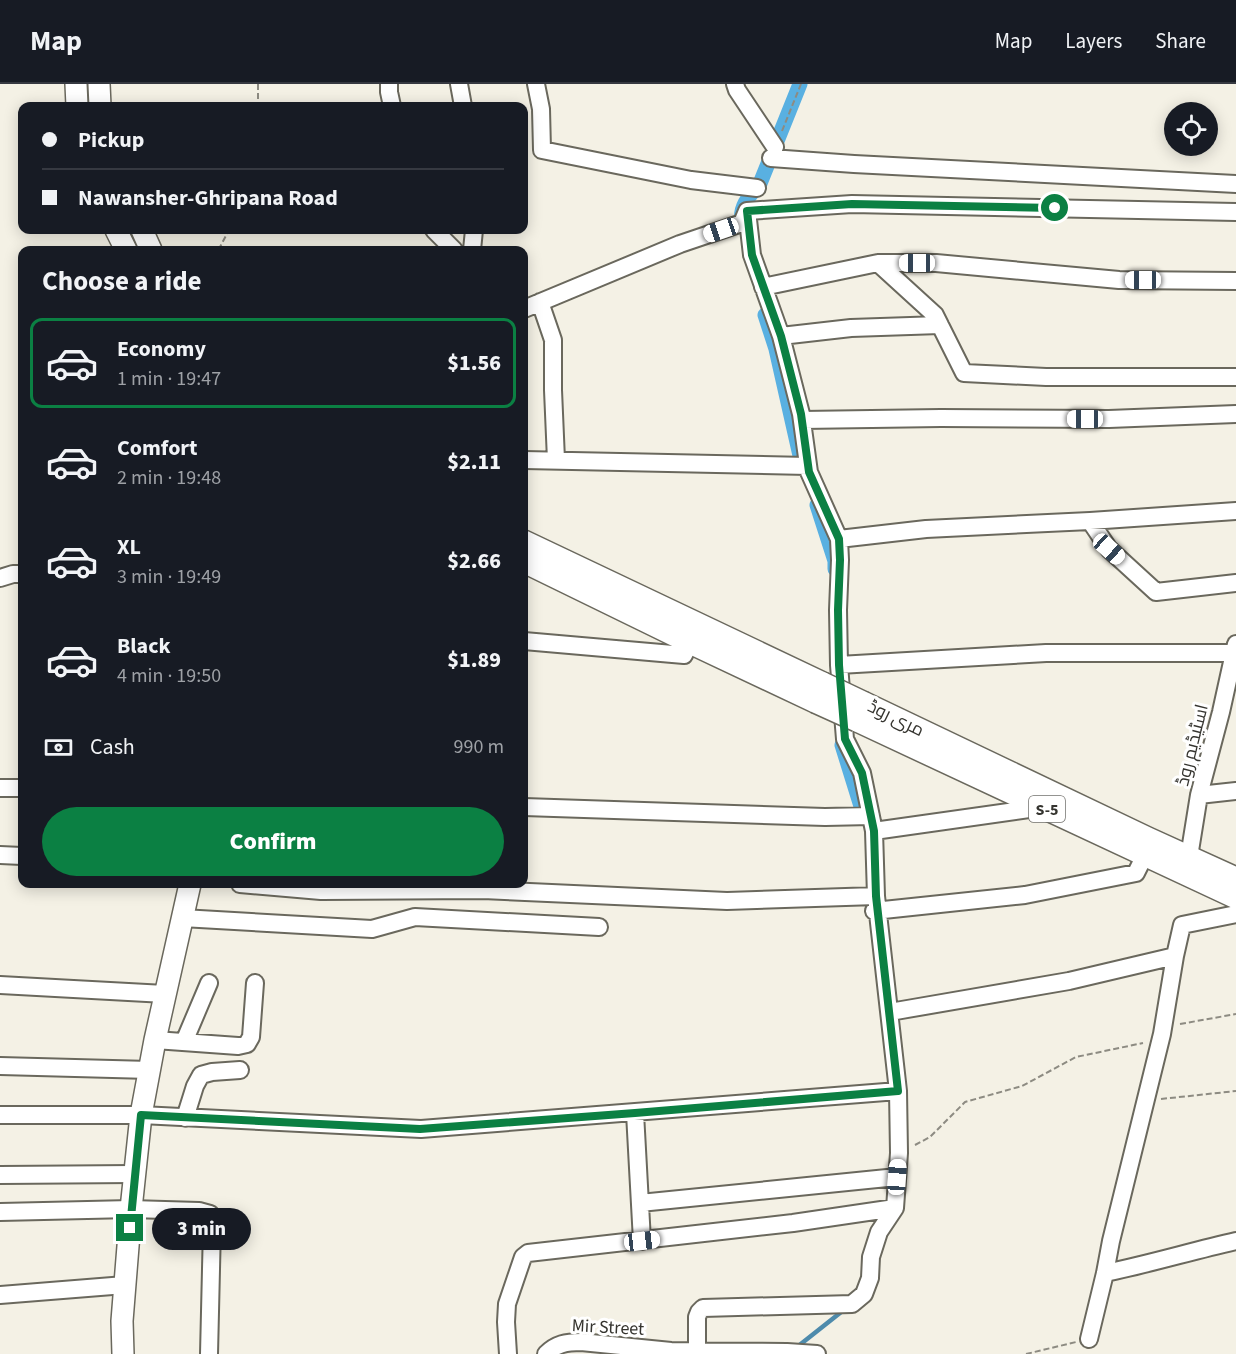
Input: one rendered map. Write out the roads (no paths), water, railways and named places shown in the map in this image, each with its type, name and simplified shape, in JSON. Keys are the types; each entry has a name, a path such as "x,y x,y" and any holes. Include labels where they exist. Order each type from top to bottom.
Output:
{"main road":[{"path":"76,84 77,102"},
{"path":"99,84 100,102"},
{"name":"مری روڈ","path":"528,543 819,692 1054,806 1145,855 1236,898"},
{"name":"مری روڈ","path":"528,563 690,643 819,692"},
{"name":"مری روڈ","path":"1054,806 1190,857 1236,878"},
{"path":"123,1354 122,1321 141,1115 155,1040 189,888"}],"street":[{"path":"389,84 391,102"},
{"path":"459,84 462,102"},
{"path":"536,84 542,109 542,150 691,180 757,188"},
{"path":"735,84 773,152 854,164 1236,184"},
{"path":"747,211 852,204 1236,213"},
{"path":"697,1351 697,1317 703,1308 852,1304 864,1294 870,1278 871,1257 879,1232 896,1208 899,1153 898,1091 876,906 872,824 862,773 845,739 839,665 839,539 809,472 802,420 781,336 752,255 747,211"},
{"path":"528,307 680,244 742,223 747,211"},
{"path":"438,234 450,246"},
{"path":"763,287 878,263 936,263 1119,280 1236,281"},
{"path":"878,263 935,315 963,373 1046,377 1236,377"},
{"path":"540,302 553,340 556,460"},
{"path":"781,336 851,328 940,325"},
{"path":"802,420 1108,419 1236,414"},
{"path":"528,460 808,466"},
{"path":"839,539 926,529 1236,512"},
{"path":"1090,521 1109,549 1156,592 1236,583"},
{"path":"0,578 18,574"},
{"path":"528,641 684,655 690,643"},
{"path":"839,665 1046,653 1235,650"},
{"name":"اسٹیڈیم روڈ","path":"1190,857 1199,795 1228,712 1235,650"},
{"path":"0,788 18,788"},
{"path":"1199,795 1236,791"},
{"path":"528,807 814,817 872,824 1054,806"},
{"path":"0,855 18,856"},
{"path":"286,888 321,891 483,890 727,902 876,906 1025,895 1136,873 1145,855"},
{"path":"1089,1340 1162,1033 1182,925 1236,914"},
{"path":"182,918 372,929 415,917 599,927"},
{"path":"890,1012 1069,981 1175,956"},
{"path":"155,1040 238,1046 247,1044 251,1037 255,982"},
{"path":"184,1042 209,983"},
{"path":"0,986 165,993"},
{"path":"0,1066 150,1070"},
{"path":"185,1118 201,1075 240,1070"},
{"path":"0,1115 141,1115 420,1129 898,1091"},
{"path":"635,1113 642,1241"},
{"path":"0,1176 135,1174"},
{"path":"640,1203 897,1177"},
{"path":"508,1354 507,1304 523,1257 528,1253 793,1223 896,1208"},
{"path":"0,1212 131,1209 199,1211 210,1215 212,1227 208,1354"},
{"path":"1105,1273 1236,1242"},
{"path":"0,1294 125,1286"},
{"name":"Mir Street","path":"546,1354 554,1347 568,1342 598,1343 671,1352 817,1354"}],"waterway":[{"path":"742,222 743,206 759,186 800,84"},
{"path":"765,315 776,349 801,460"},
{"path":"817,505 835,561 835,569"},
{"path":"842,745 864,816"},
{"path":"797,1347 845,1309"}]}
